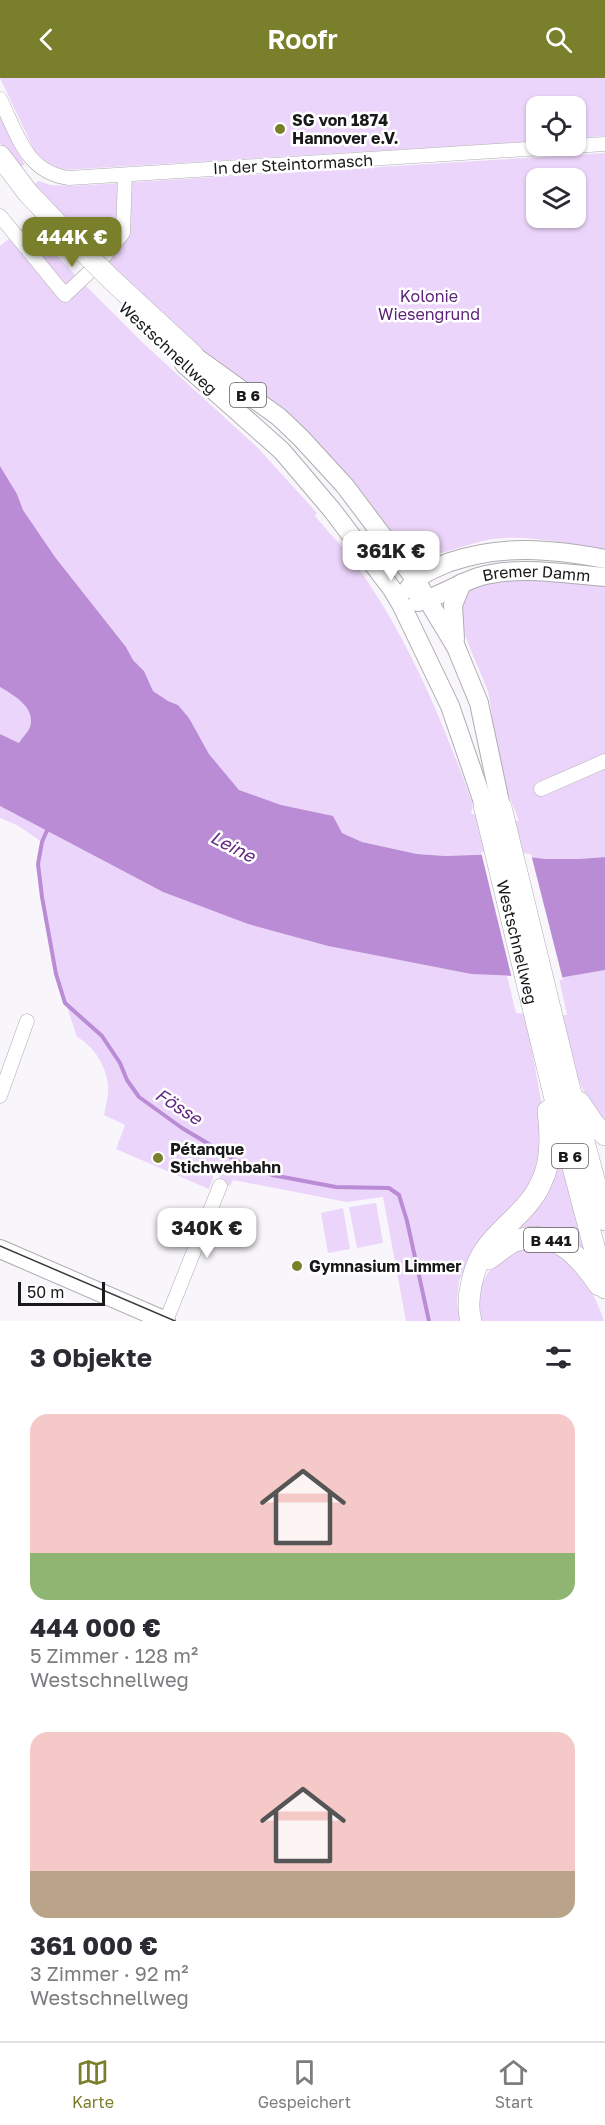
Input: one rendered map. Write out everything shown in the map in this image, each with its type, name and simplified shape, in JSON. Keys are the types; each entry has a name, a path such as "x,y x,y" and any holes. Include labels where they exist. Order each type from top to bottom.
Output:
{"highway":[{"name":"Westschnellweg","path":"0,156 78,256"},
{"name":"Westschnellweg","path":"0,178 19,202 189,360"},
{"name":"Westschnellweg","path":"493,806 605,1288"},
{"name":"Westschnellweg","path":"541,1018 568,1086 605,1220"},
{"path":"471,1321 470,1293 484,1251 534,1197 543,1181 548,1163 550,1125 541,1018"},
{"path":"568,1086 594,1124 605,1135"},
{"name":"B 441","path":"479,1264 513,1242 526,1238 551,1240 570,1249 584,1263 605,1294"}],"main road":[{"name":"Westschnellweg","path":"189,360 279,417 341,482 429,599 456,647 479,702 493,806"},
{"name":"Westschnellweg","path":"189,360 282,451 328,506 401,604 450,706 493,806"},
{"name":"Bremer Damm","path":"415,579 438,567 472,555 506,549 558,551 605,559"},
{"path":"395,552 413,566 429,569 438,567"},
{"name":"Bremer Damm","path":"401,604 429,599 462,583 481,577 524,572 605,577"},
{"path":"401,604 415,579"},
{"path":"456,647 452,618 453,605 462,583"},
{"path":"0,1249 166,1321"}],"street":[{"name":"In der Steintormasch","path":"0,99 30,158 39,168 55,176 69,178 605,144"},
{"path":"0,216 65,295 99,263 123,233 125,175"},
{"path":"541,789 605,761"},
{"path":"0,1096 27,1022"},
{"path":"166,1321 220,1186"}],"green space":[{"name":"SG von 1874 Hannover e.V.","path":"0,78 605,78 605,136 586,137 586,96 526,96 526,142 63,170 52,167 35,152"},
{"path":"0,116 25,165 17,167 0,143"},
{"name":"Kolonie Wiesengrund","path":"605,153 605,550 535,539 507,538 493,539 429,555 411,554 223,367 169,323 32,187 38,181 51,185 72,186 586,156 586,154"},
{"path":"28,224 143,343 258,448 317,513 315,516 351,558 389,616 421,677 449,741 473,805 471,814 519,821 498,764 488,692 461,624 459,605 467,592 481,584 501,580 524,578 605,584 605,857 546,859 502,854 445,856 417,854 362,842 281,805 239,790 209,754 189,718 178,705 153,691 144,671 133,660 126,647 55,557 23,510 17,494 0,466 0,246"},
{"path":"0,687 22,702 30,713 30,727 19,743 0,734"},
{"path":"0,806 163,892 248,924 328,946 471,974 507,976 516,1013 526,1014 545,1125 539,1174 470,1260 459,1280 457,1300 460,1321 406,1321 383,1197 347,1202 233,1180 230,1186 222,1184 219,1179 222,1168 219,1166 213,1173 209,1189 116,1149 125,1125 104,1115 108,1089 105,1071 94,1051 77,1037 56,974 38,864 42,842 17,825 0,818"},
{"path":"605,970 605,1121 587,1097 581,1084 570,1058 558,1015 567,1015 559,978"},
{"path":"559,1153 589,1255 510,1234"},
{"path":"376,1203 383,1243 357,1248 349,1207"},
{"path":"343,1208 350,1249 328,1253 321,1213"},
{"path":"527,1248 542,1249 556,1254 577,1270 593,1293 604,1321 482,1321 480,1295 487,1274 503,1258"}],"water":[{"name":"Leine","path":"0,466 17,494 23,510 55,557 126,647 133,660 144,671 153,691 178,705 189,718 209,754 239,790 281,805 333,816 342,833 362,842 417,854 445,856 502,854 546,859 605,857 605,970 559,978 471,974 328,946 248,924 163,892 0,806 0,734 19,743 29,729 31,720 30,713 22,702 0,687"}],"pier":[{"path":"503,851 531,854 563,980 512,979 481,852"}],"waterway":[{"name":"Fösse","path":"48,828 42,842 38,864 56,974 65,1003 102,1036 139,1097 182,1128 239,1162 272,1175 336,1187 389,1188 399,1195 429,1321"}],"tram line":[{"path":"0,1246 175,1321"}],"place":[{"name":"SG von 1874 Hannover e.V.","path":"280,129"},
{"name":"Pétanque Stichwehbahn","path":"158,1158"},
{"name":"Gymnasium Limmer","path":"297,1266"}]}
